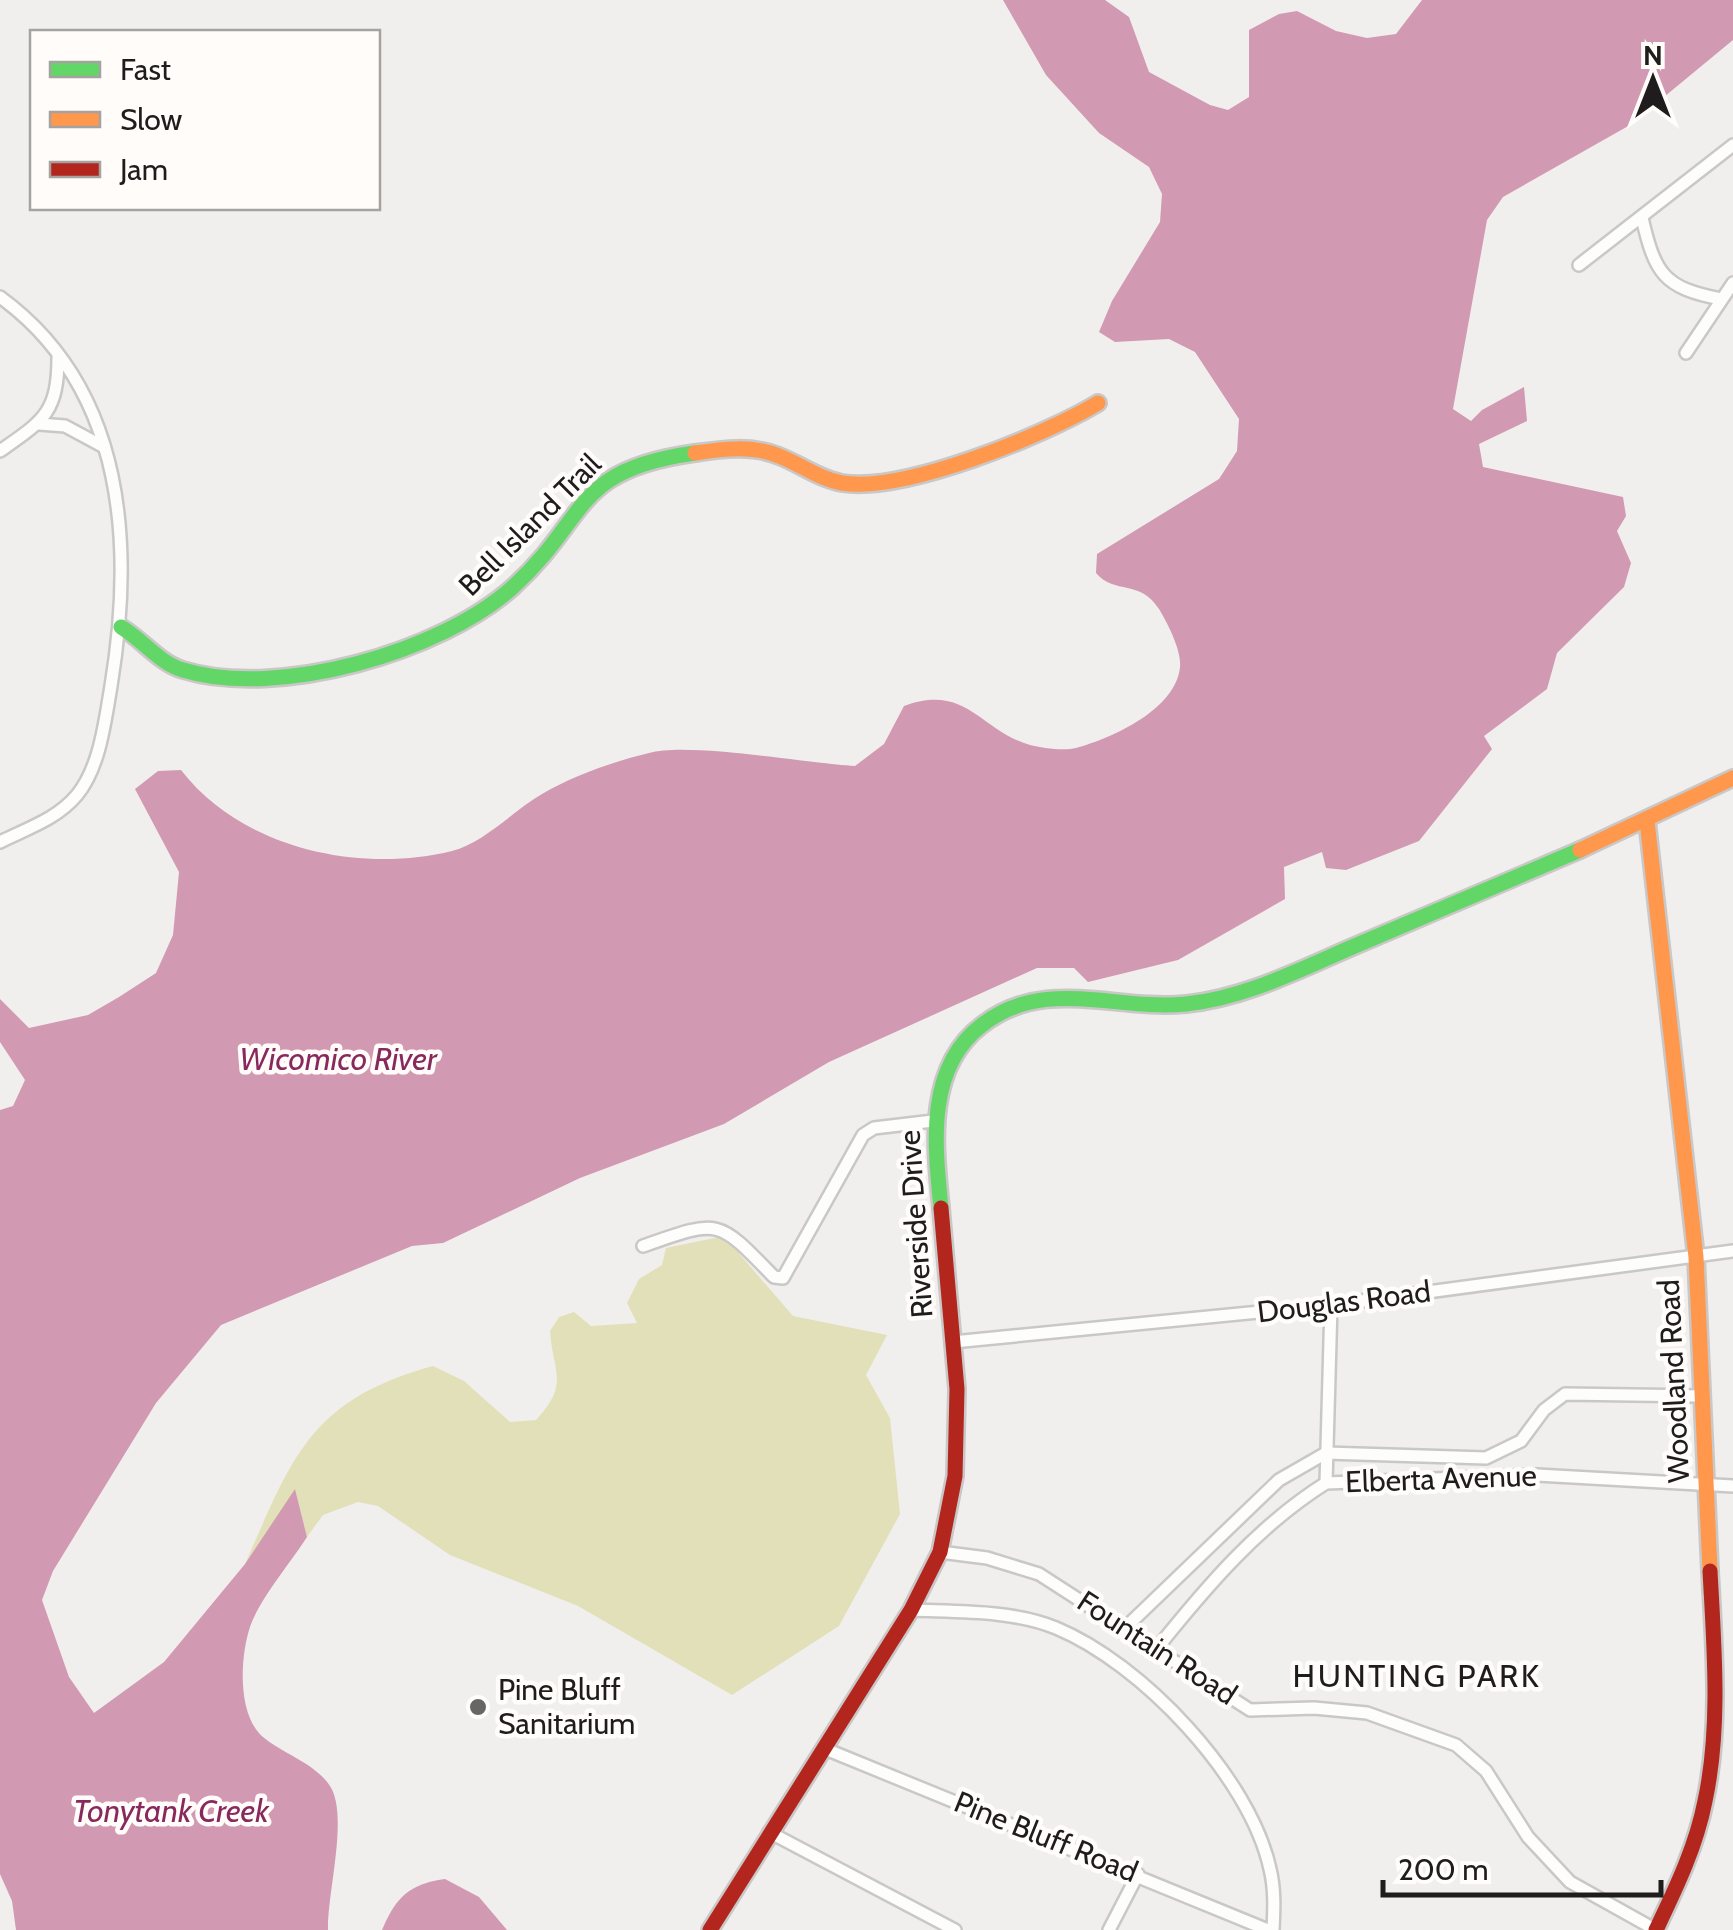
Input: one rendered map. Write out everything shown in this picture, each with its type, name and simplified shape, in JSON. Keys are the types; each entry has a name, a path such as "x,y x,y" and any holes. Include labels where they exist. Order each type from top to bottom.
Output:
{"street":[{"path":"1579,265 1733,145"},
{"path":"1642,218 1650,256 1662,276 1691,293 1720,299"},
{"path":"1686,354 1733,282"},
{"path":"0,297 58,357 92,411 108,450 119,512 121,627 98,748 82,788 60,813 0,842"},
{"path":"0,451 39,424 52,408 58,386 58,357"},
{"name":"Bell Island Trail","path":"121,627 149,653 179,670 208,678 287,678 334,668 456,630 477,618 512,588 602,483 629,466 754,448 776,454 819,478 874,484 1066,423 1098,403"},
{"path":"39,424 65,426 92,437 108,450"},
{"name":"Riverside Drive","path":"718,1927 770,1832 911,1610 940,1552 955,1476 953,1342 934,1121 948,1070 978,1027 1016,1003 1047,996 1186,1004 1260,986 1647,822 1733,778"},
{"name":"Woodland Road","path":"1647,822 1696,1257 1714,1605 1711,1767 1687,1864 1656,1930"},
{"path":"643,1246 714,1225 732,1233 774,1277 784,1276 862,1136 874,1128 934,1121"},
{"name":"Douglas Road","path":"953,1342 1331,1305 1733,1251"},
{"path":"1326,1483 1331,1305"},
{"path":"1126,1627 1280,1480 1326,1453 1486,1458 1521,1442 1544,1410 1565,1394 1701,1396"},
{"name":"Elberta Avenue","path":"1158,1647 1208,1584 1298,1500 1326,1483 1537,1475 1733,1486"},
{"name":"Fountain Road","path":"940,1552 986,1558 1039,1574 1258,1712 1314,1708 1367,1713 1456,1746 1486,1770 1528,1837 1570,1882 1656,1930"},
{"path":"911,1610 972,1612 1057,1628 1149,1687 1209,1755 1253,1823 1270,1870 1271,1930"},
{"name":"Pine Bluff Road","path":"823,1748 1271,1930"},
{"path":"770,1832 956,1930"},
{"path":"1109,1930 1138,1874"}],"shaded area":[{"path":"724,1236 793,1316 887,1335 866,1375 890,1418 900,1514 839,1626 732,1695 578,1606 450,1555 378,1506 358,1502 323,1515 307,1537 295,1490 245,1564 293,1463 332,1415 358,1396 433,1366 464,1381 510,1422 536,1420 556,1387 550,1331 559,1317 574,1312 591,1326 637,1323 627,1303 639,1279 662,1265 666,1248"}],"water":[{"name":"Wicomico River","path":"1003,0 1105,0 1129,17 1149,72 1210,105 1228,110 1249,97 1249,30 1279,14 1297,11 1336,31 1367,38 1396,34 1422,0 1733,0 1733,40 1630,125 1503,197 1487,220 1453,409 1471,421 1482,410 1524,387 1527,421 1479,444 1483,467 1623,497 1626,516 1617,531 1631,563 1624,587 1557,653 1547,689 1484,736 1492,749 1419,841 1346,870 1326,868 1322,852 1284,867 1285,899 1178,960 1088,982 1074,968 1037,968 829,1062 724,1124 580,1178 443,1243 412,1246 221,1325 156,1403 53,1571 42,1600 69,1677 94,1713 164,1662 245,1564 295,1489 307,1537 254,1616 244,1654 243,1685 249,1715 263,1737 316,1771 330,1786 335,1799 337,1835 328,1930 16,1930 12,1901 0,1874 0,1110 13,1106 25,1080 0,1042 0,999 29,1028 88,1015 156,973 173,935 179,872 135,789 158,771 181,770 206,797 235,819 268,836 341,856 416,857 464,847 555,787 649,753 719,751 855,766 884,744 904,706 925,700 958,705 1030,745 1071,749 1140,720 1167,696 1176,682 1179,653 1159,609 1144,594 1103,580 1096,573 1097,554 1219,479 1237,451 1239,419 1195,352 1169,339 1115,342 1099,332 1112,301 1160,222 1162,194 1149,167 1099,133 1046,75"},
{"path":"445,1879 479,1897 507,1930 382,1930 405,1894 422,1884"}],"traffic: fast":[{"path":"121,627 174,667 222,677 310,674 357,664 444,631 482,610 538,562 603,484 625,471 695,453"},
{"path":"941,1208 936,1135 942,1086 964,1043 982,1025 1006,1010 1055,999 1186,1004 1252,989 1580,850"}],"traffic: slow":[{"path":"695,453 759,450 834,481 869,484 936,471 973,459 1098,403"},
{"path":"1580,850 1733,778"},
{"path":"1647,821 1696,1257 1710,1571"}],"traffic: jam":[{"path":"710,1930 911,1610 940,1552 955,1476 957,1389 941,1208"},
{"path":"1656,1930 1691,1851 1710,1773 1715,1686 1710,1571"}],"place":[{"name":"Pine Bluff Sanitarium","path":"478,1707"}],"district":[{"name":"HUNTING PARK","path":"1417,1676"}],"water label":[{"name":"Tonytank Creek","path":"171,1811"}]}
